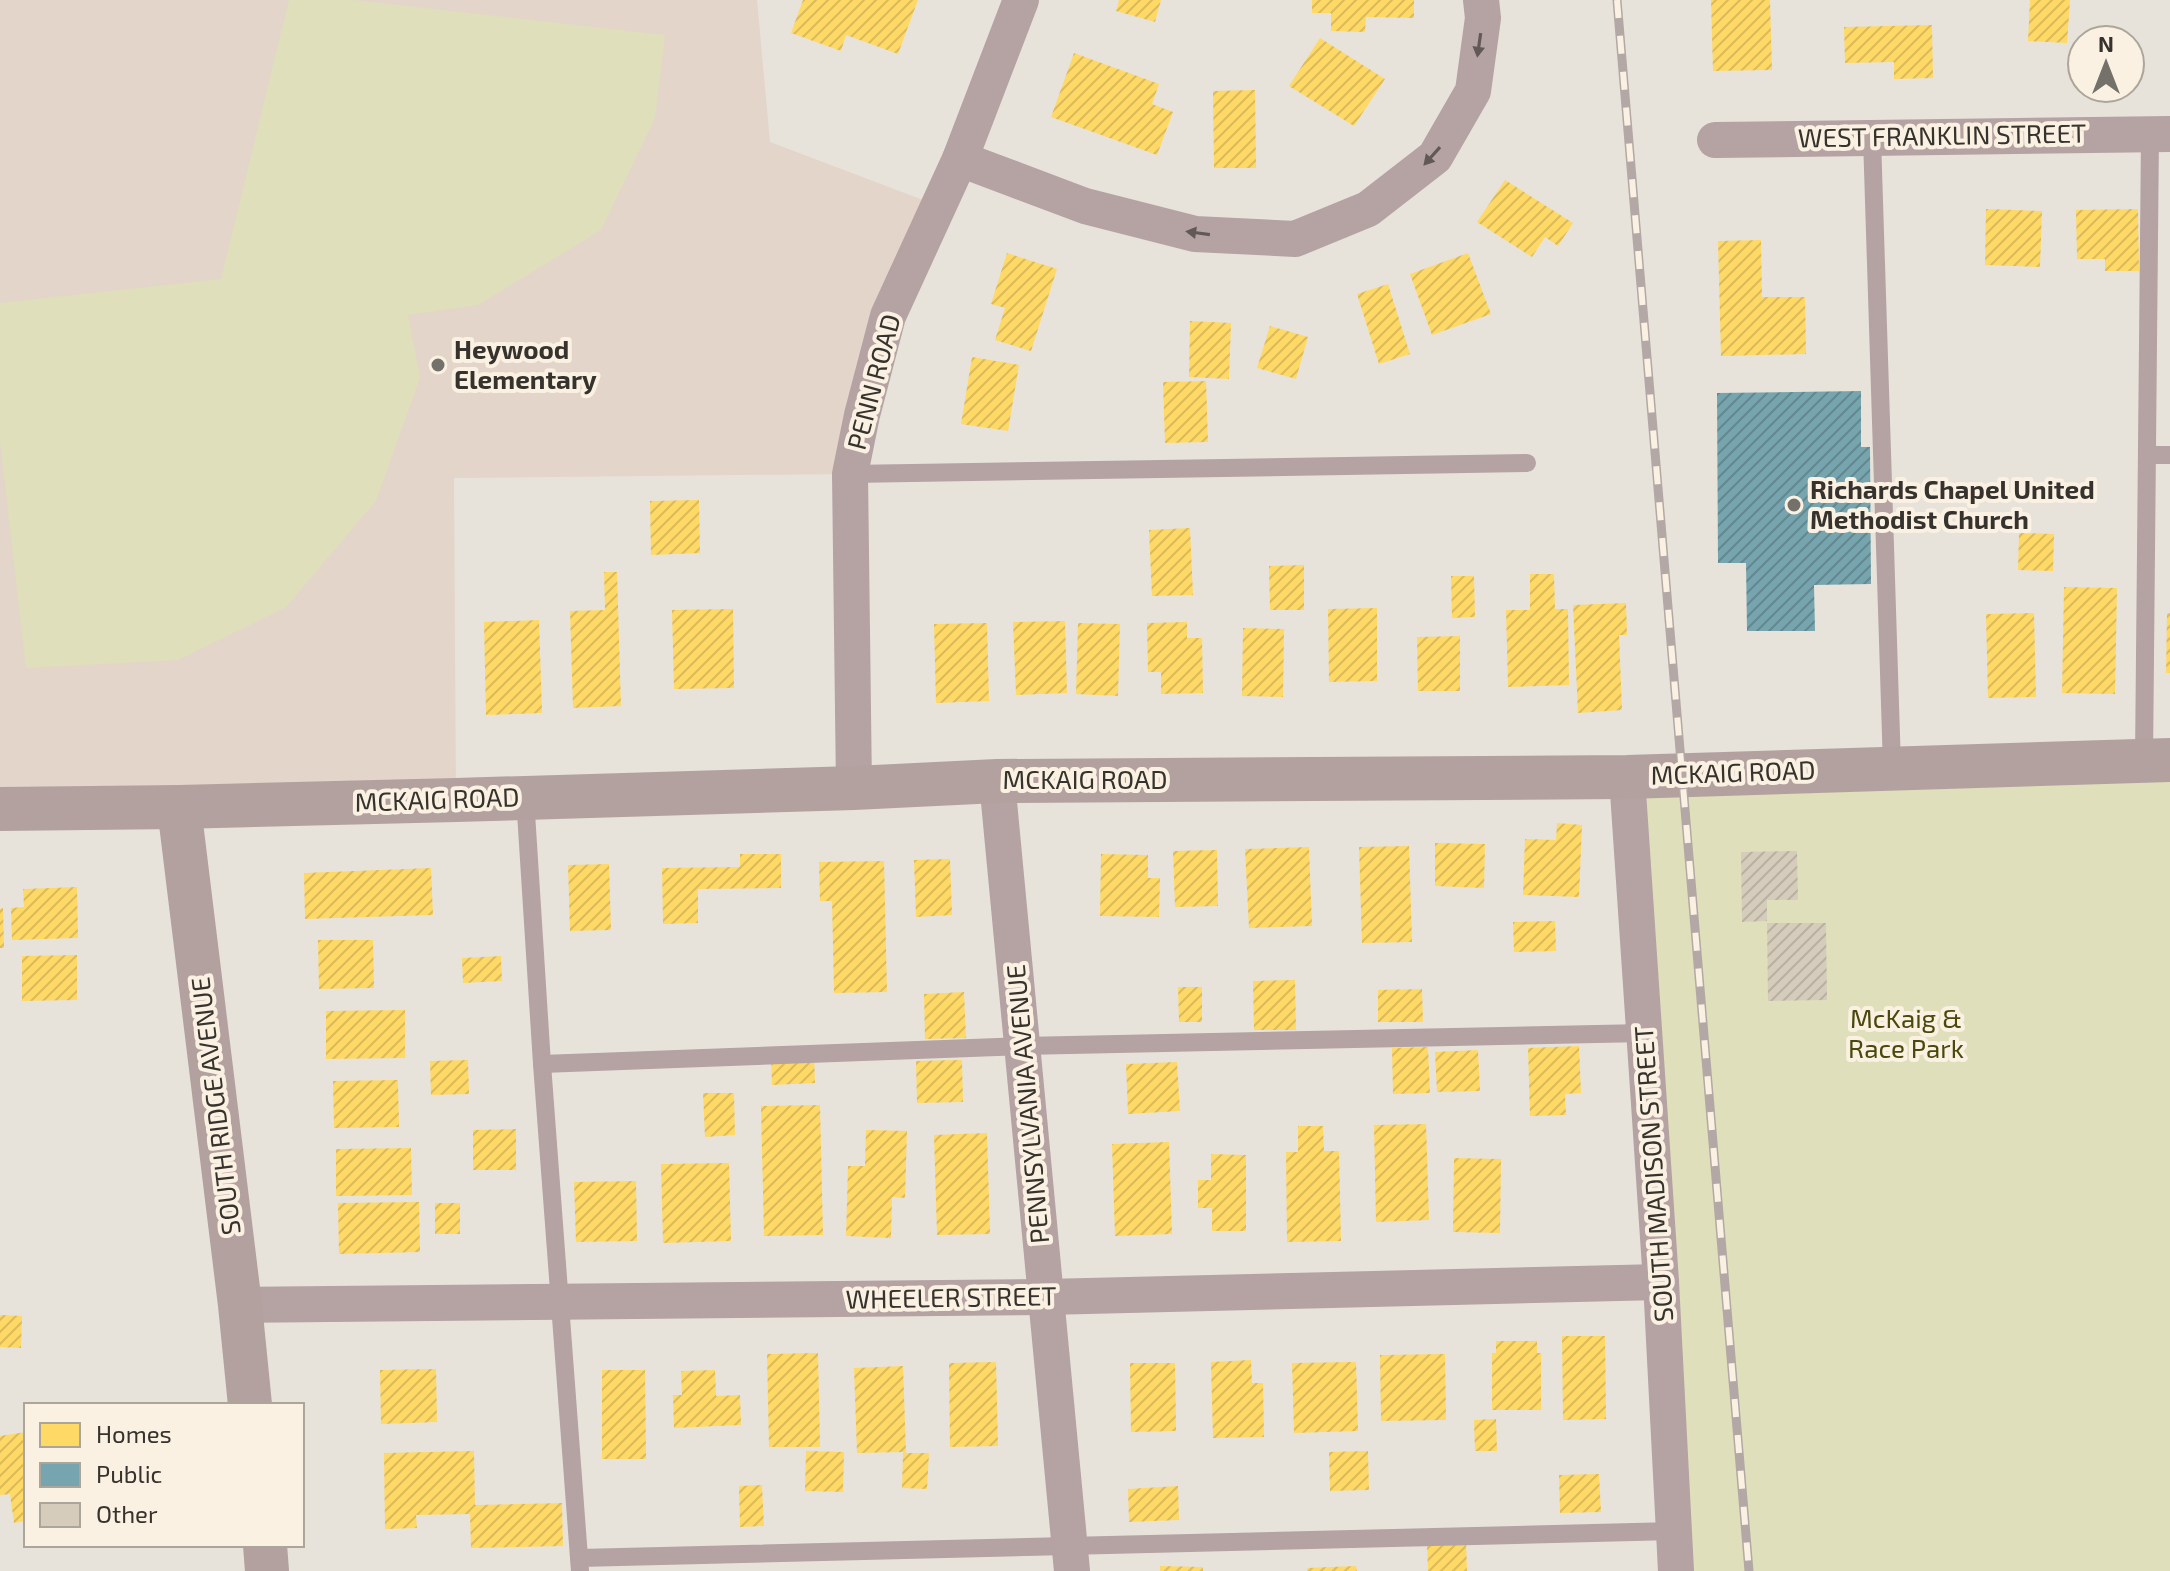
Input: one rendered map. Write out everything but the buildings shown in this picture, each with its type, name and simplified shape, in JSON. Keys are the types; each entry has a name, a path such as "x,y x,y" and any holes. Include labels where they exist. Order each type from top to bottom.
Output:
{"street":[{"name":"PENN ROAD","path":"854,788 850,474 862,415 888,316 960,159 1021,0"},
{"path":"960,159 1085,206 1195,234 1295,239 1368,209 1435,157 1473,91 1483,18 1481,0"},
{"name":"WEST FRANKLIN STREET","path":"1715,140 2160,134"},
{"name":"MCKAIG ROAD","path":"0,809 179,807 854,788 997,781 1627,777 2157,760"},
{"name":"SOUTH MADISON STREET","path":"1627,777 1661,1282 1676,1571"},
{"name":"PENNSYLVANIA AVENUE","path":"997,781 1071,1558"},
{"name":"SOUTH RIDGE AVENUE","path":"179,807 250,1403"},
{"name":"WHEELER STREET","path":"240,1305 1046,1297 1661,1282"},
{"path":"265,1547 267,1571"}],"lane":[{"path":"2157,760 2147,455 2160,134"},
{"path":"1872,138 1892,767"},
{"path":"2147,455 2170,455"},
{"path":"850,474 1527,463"},
{"path":"525,797 580,1564 1071,1558 1674,1531"},
{"path":"542,1064 1022,1046 1645,1033"}],"shaded area":[{"name":"Heywood Elementary","path":"0,0 757,0 770,142 939,206 850,474 454,478 456,800 0,809"}],"green space":[{"path":"289,0 354,0 665,35 655,118 601,230 478,305 408,315 420,378 376,501 286,607 178,660 26,668 0,441 0,303 221,279"},
{"name":"McKaig & Race Park","path":"2170,760 2170,1571 1675,1571 1627,777"}],"railway":[{"path":"1617,0 1749,1571"}],"place":[{"name":"Heywood Elementary","path":"438,365"},
{"name":"Richards Chapel United Methodist Church","path":"1794,505"}]}
